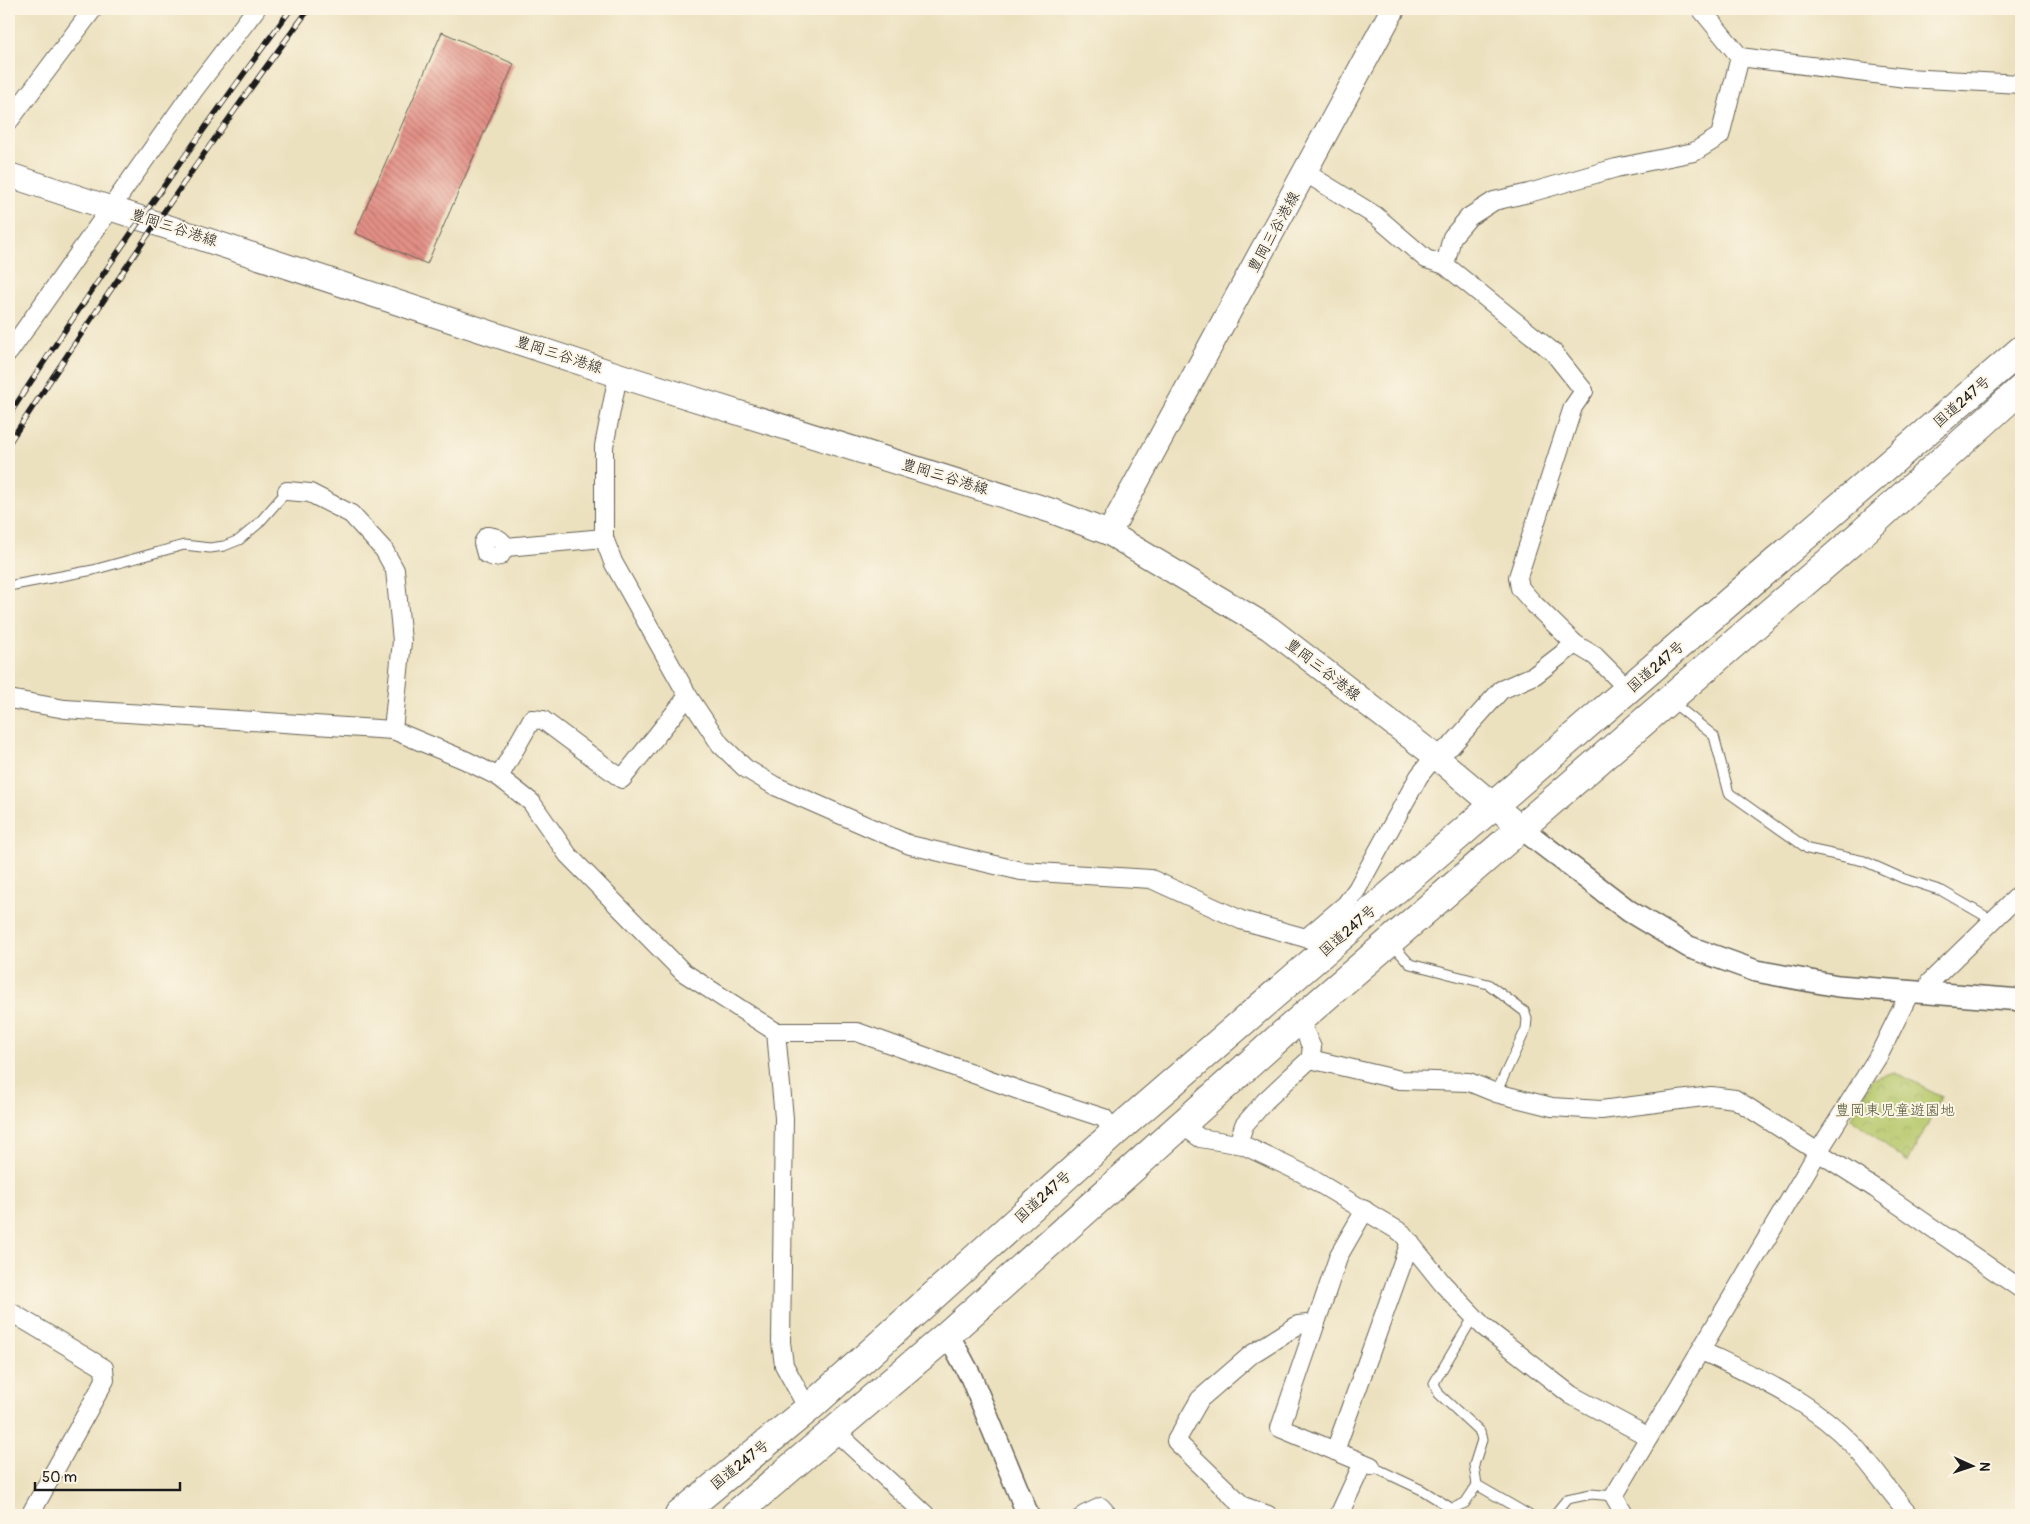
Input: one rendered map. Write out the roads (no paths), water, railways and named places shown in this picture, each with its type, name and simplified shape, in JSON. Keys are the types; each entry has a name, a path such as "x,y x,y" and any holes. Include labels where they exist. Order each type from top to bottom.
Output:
{"highway":[{"name":"国道247号","path":"679,1515 808,1409 1114,1133 1319,942 1493,804 1628,690 2021,350"},
{"name":"国道247号","path":"735,1515 836,1432 948,1334 1299,1019 1390,943 1668,699 1863,532 2021,389"}],"main road":[{"name":"豊岡三谷港線","path":"1109,533 1393,9"},
{"name":"豊岡三谷港線","path":"9,175 618,375 1052,511 1109,533 1269,628 1435,756 1521,828"}],"street":[{"path":"9,121 93,9"},
{"path":"9,352 14,335 111,207 194,90 256,9"},
{"path":"1701,9 1740,57 1906,78 2021,84"},
{"path":"1445,265 1452,237 1469,217 1494,201 1616,168 1694,152 1720,136 1740,57"},
{"path":"1306,172 1376,216 1426,258 1445,265 1553,352 1584,391 1573,407 1518,577 1520,588 1575,644 1595,656 1628,690"},
{"path":"618,375 604,446 604,538 613,562 688,696 720,744 746,768 807,802 910,845 1021,871 1151,880 1241,920 1319,942 1357,890 1419,776 1435,756 1451,746 1501,690 1535,675 1575,644"},
{"path":"287,491 310,493 351,514 384,550 395,570 402,641 393,730"},
{"path":"506,547 604,538"},
{"path":"499,777 532,719 543,720 622,779 688,696"},
{"path":"9,699 65,709 393,730 465,760 499,777 531,802 568,855 683,972 776,1032 857,1032 1024,1092 1104,1118 1114,1133"},
{"path":"1521,828 1629,911 1689,947 1756,971 1838,986 2021,1000"},
{"path":"1931,994 1930,982 2021,893"},
{"path":"1625,1515 1614,1496 1702,1351 1818,1152 1879,1055 1910,992"},
{"path":"1238,1144 1244,1125 1264,1101 1310,1060 1312,1048 1299,1019"},
{"path":"776,1032 784,1118 781,1342 784,1365 808,1409"},
{"path":"1310,1060 1400,1080 1469,1082 1496,1092 1552,1107 1601,1110 1711,1096 1735,1100 1876,1189 2021,1289"},
{"path":"1182,1125 1200,1138 1238,1144 1302,1173 1402,1233 1443,1284 1484,1327 1571,1394 1649,1437"},
{"path":"1338,1515 1367,1464 1280,1428 1339,1256 1365,1210"},
{"path":"1335,1451 1410,1242"},
{"path":"11,1316 104,1368 105,1380 30,1515"},
{"path":"1268,1515 1243,1506 1176,1441 1200,1400 1252,1354 1298,1325 1316,1323"},
{"path":"948,1334 971,1377 1028,1515"},
{"path":"1702,1351 1778,1387 1815,1412 1854,1446 1910,1515"},
{"path":"836,1432 926,1515"},
{"path":"1084,1515 1101,1507 1108,1515"}],"lane":[{"path":"9,586 93,570 184,545 210,548 224,546 239,540 258,524 287,491"},
{"path":"1668,699 1714,736 1729,793 1808,849 1864,861 1902,878 1942,891 1992,920"},
{"path":"1390,943 1410,964 1488,984 1525,1012 1528,1019 1526,1029 1496,1092"},
{"path":"1437,1515 1465,1503 1477,1486 1474,1465 1482,1440 1480,1432 1439,1394 1434,1383 1474,1316"},
{"path":"1367,1464 1422,1490 1451,1508"},
{"path":"1477,1486 1529,1515"},
{"path":"1554,1515 1567,1499 1591,1494 1614,1496"}],"railway":[{"path":"9,415 147,210 291,9"},
{"path":"9,443 193,170 309,9"}],"park label":[{"name":"豊岡東児童遊園地","path":"1895,1110"}]}
